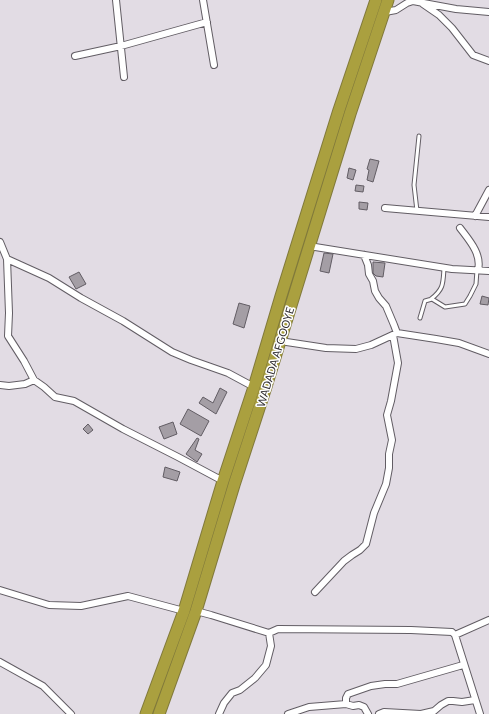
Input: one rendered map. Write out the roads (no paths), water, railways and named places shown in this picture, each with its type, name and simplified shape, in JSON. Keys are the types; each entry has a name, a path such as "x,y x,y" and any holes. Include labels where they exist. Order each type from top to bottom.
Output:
{"highway":[{"name":"WADADA AFGOOYE","path":"146,714 184,611 339,110 376,0"},
{"name":"WADADA AFGOOYE","path":"159,714 196,612 350,114 388,0"}],"street":[{"path":"116,0 124,77"},
{"path":"203,0 214,65"},
{"path":"385,12 396,10 413,1 456,10 489,12"},
{"path":"422,4 439,15 452,28 474,55 489,61"},
{"path":"75,56 121,46 207,22"},
{"path":"475,216 489,190"},
{"path":"385,208 489,217"},
{"path":"460,228 477,253 480,265 478,270"},
{"path":"0,242 7,259 9,313 8,336 34,380 55,397 74,401 123,429 223,481"},
{"path":"309,246 444,268 489,271"},
{"path":"315,592 344,561 366,544 374,513 386,484 389,468 392,440 387,415 398,362 394,325 386,306 375,291 364,255"},
{"path":"7,259 49,278 81,298 123,321 172,352 190,360 228,372 254,387"},
{"path":"280,341 326,348 356,349 371,345 395,334 436,338 489,354"},
{"path":"0,385 8,386 25,384 34,380"},
{"path":"0,590 49,605 81,606 128,596 184,611"},
{"path":"196,612 211,615 269,633 278,629 411,630 452,632 480,714"},
{"path":"454,635 489,620"},
{"path":"219,714 224,703 232,693 240,690 266,665 271,646 269,633"},
{"path":"0,662 43,686 71,714"},
{"path":"346,704 348,694 371,686 397,684 420,676 463,665"},
{"path":"379,714 384,712 421,714 434,712 448,701 462,702 475,700"},
{"path":"288,714 309,707 346,704 364,707 368,714"}],"lane":[{"path":"417,211 414,185 419,136"},
{"path":"420,318 425,301 431,300 438,294 443,285 444,268"},
{"path":"431,300 445,307 465,304 476,284 478,270"}]}
